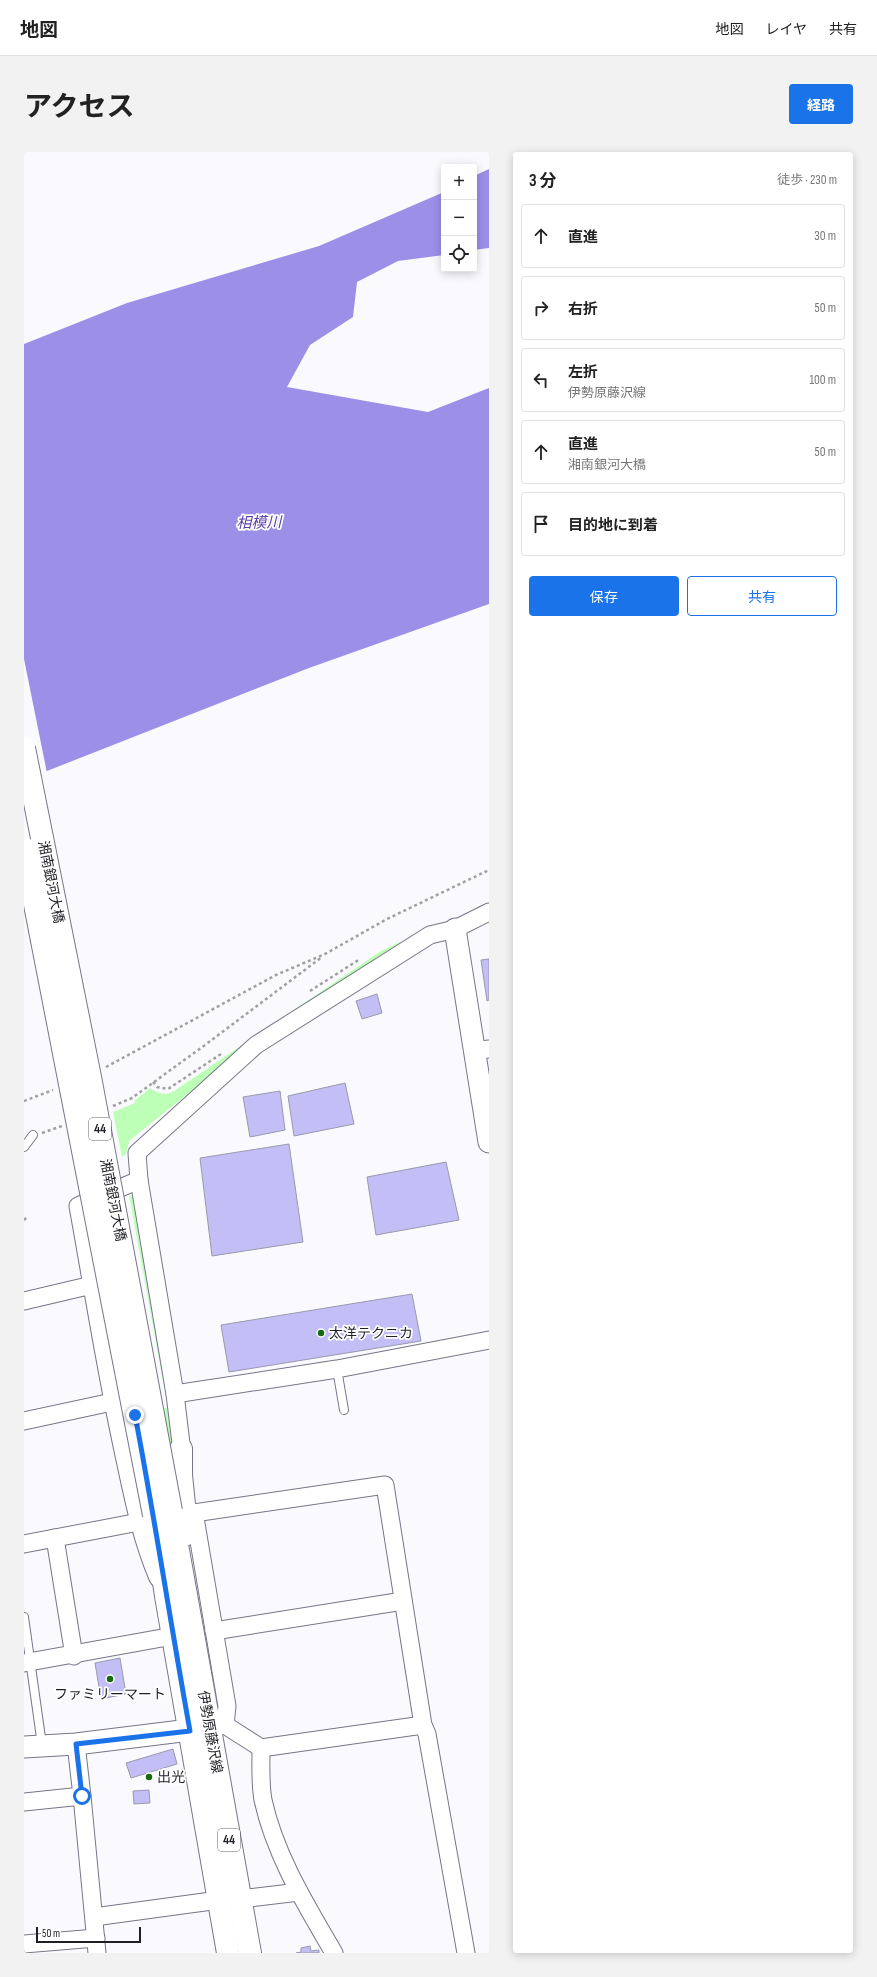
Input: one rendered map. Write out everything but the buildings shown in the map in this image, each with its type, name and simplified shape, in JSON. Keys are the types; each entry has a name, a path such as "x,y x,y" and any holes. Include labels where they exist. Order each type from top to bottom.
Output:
{"main road":[{"name":"湘南銀河大橋","path":"24,748 90,1077 154,1516"},
{"name":"湘南銀河大橋","path":"24,848 154,1516"},
{"path":"181,1449 181,1475 189,1554 181,1566"},
{"name":"伊勢原藤沢線","path":"154,1516 181,1566 208,1728 229,1900 228,1953"},
{"name":"伊勢原藤沢線","path":"154,1516 173,1636 208,1728"},
{"name":"伊勢原藤沢線","path":"229,1900 250,1953"}],"street":[{"path":"208,1728 227,1706 194,1513 181,1449 175,1394 139,1180 137,1153 256,1045 430,934 455,929 489,912"},
{"path":"455,929 481,1050 489,1142"},
{"path":"24,1544 154,1516 112,1402 78,1206 139,1180"},
{"path":"24,1301 92,1285"},
{"path":"175,1394 337,1369 489,1340"},
{"path":"24,1421 112,1402"},
{"path":"194,1513 385,1485 424,1725 427,1734 466,1953"},
{"path":"55,1538 74,1656"},
{"path":"214,1631 403,1601"},
{"path":"28,1663 74,1656 173,1636"},
{"path":"33,1746 76,1744 208,1728 260,1748 424,1725"},
{"path":"24,1944 96,1946 76,1744"},
{"path":"260,1748 263,1800 275,1840 299,1892 334,1953"},
{"path":"24,1802 82,1796"},
{"path":"94,1917 299,1892"}],"lane":[{"path":"24,1146 33,1135"},
{"path":"337,1369 344,1410"},
{"path":"24,1617 33,1746"}],"path":[{"path":"99,1071 276,976 326,954 387,919 489,870"},
{"path":"132,1098 326,954"},
{"path":"24,1102 53,1090"},
{"path":"24,1220 27,1217"}],"green space":[{"path":"400,942 401,945 236,1055 129,1141 126,1154 122,1157 113,1112 135,1103 134,1101 150,1088 162,1094 174,1091 381,951"},
{"path":"129,1195 133,1197 168,1392 165,1392"},
{"path":"169,1407 180,1505 162,1409"}],"water":[{"path":"489,169 489,248 477,250 477,200 477,175"},
{"name":"相模川","path":"441,193 441,255 398,261 357,282 353,317 310,345 287,387 428,412 489,388 489,604 309,668 24,780 24,344 127,303 319,246"}],"pier":[{"path":"24,659 47,773 24,782"}],"place":[{"name":"太洋テクニカ","path":"321,1333"},
{"name":"ファミリーマート","path":"110,1679"},
{"name":"出光","path":"149,1777"}],"route":[{"path":"82,1796 76,1744 190,1731 166,1596 154,1515 135,1415"}]}
